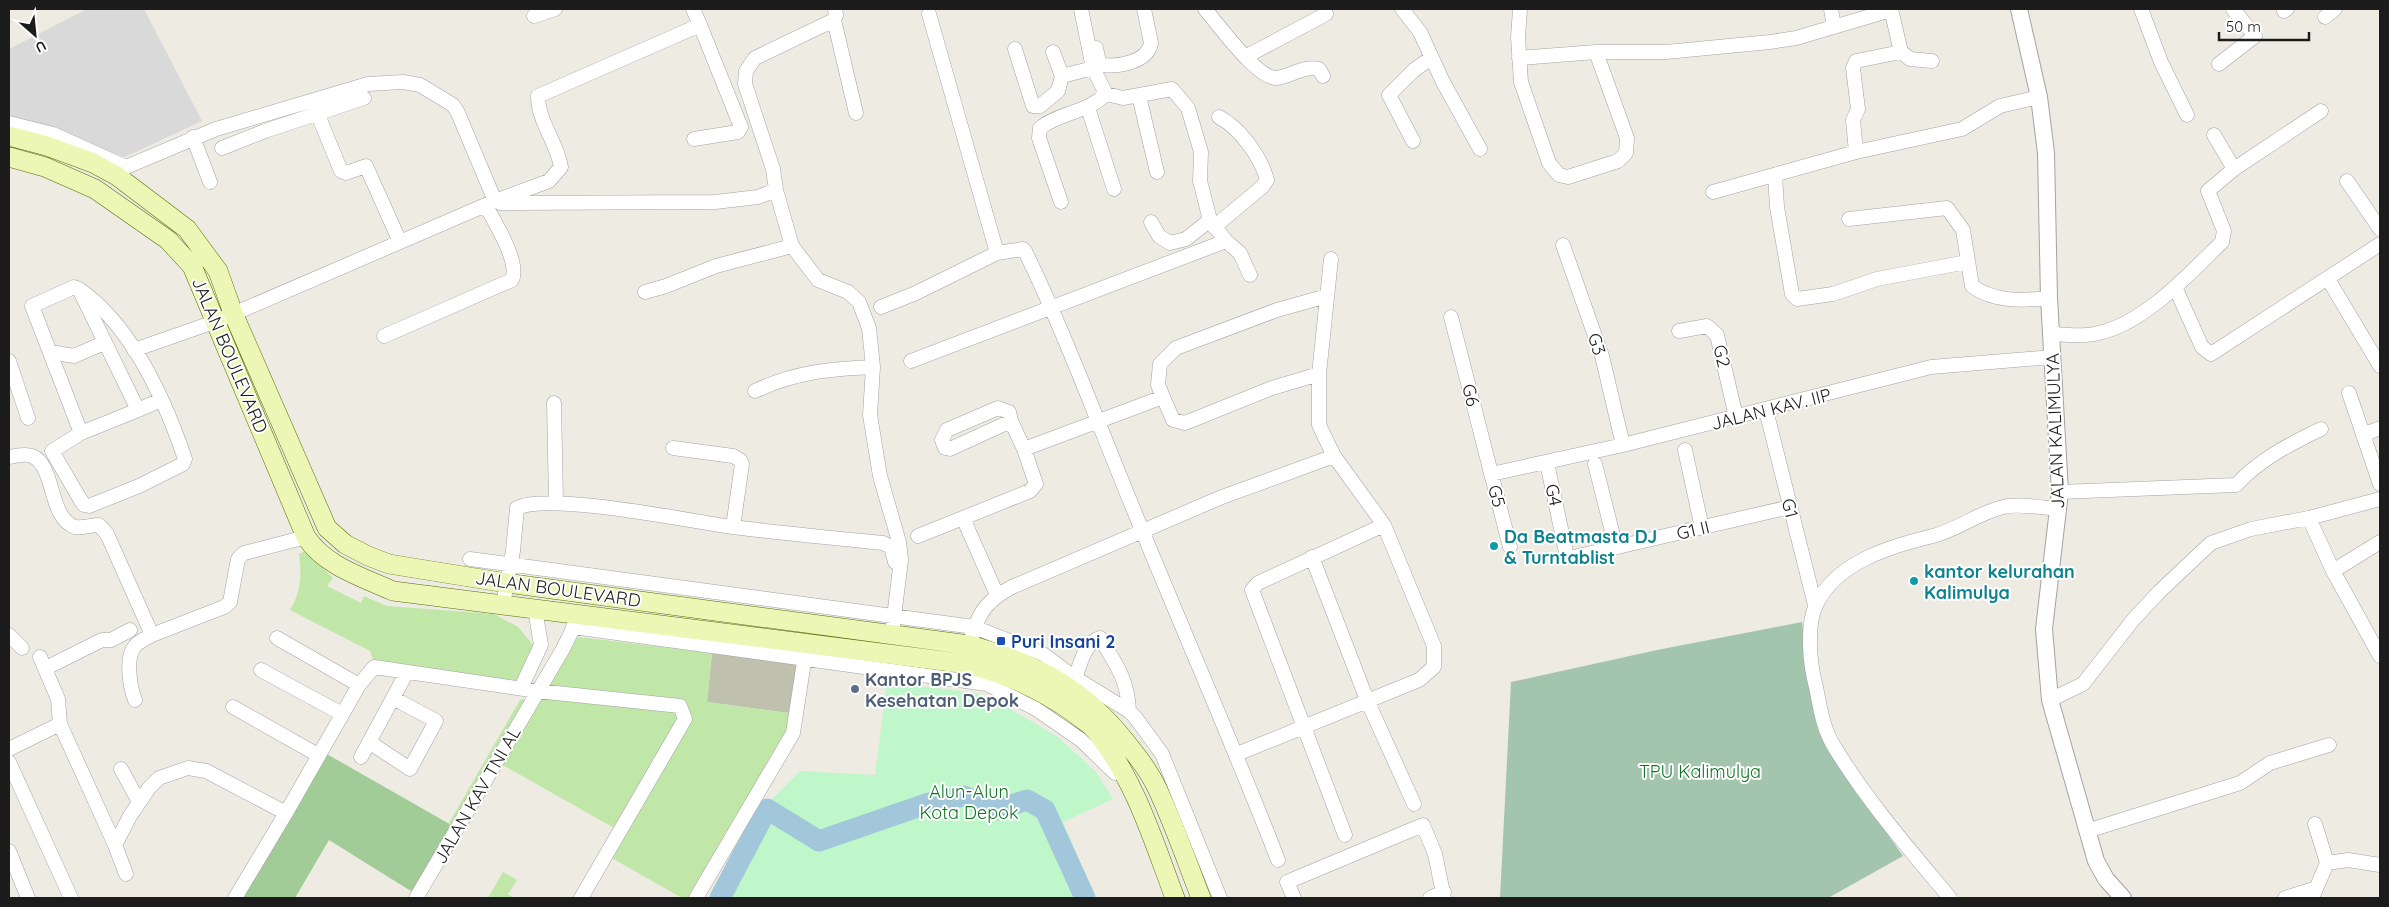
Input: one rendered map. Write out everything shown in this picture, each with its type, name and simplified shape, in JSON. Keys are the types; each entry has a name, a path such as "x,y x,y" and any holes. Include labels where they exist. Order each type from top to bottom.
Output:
{"main road":[{"name":"JALAN BOULEVARD","path":"9,136 47,146 121,171 187,229 218,271 225,317 306,537 314,550 341,568 393,591 535,609 576,621 806,650 967,664 1004,674 1035,688 1094,728 1120,765 1140,803 1175,898"},
{"name":"JALAN BOULEVARD","path":"9,157 45,167 95,189 168,240 192,266 225,317 327,528 345,544 368,556 390,564 508,574 890,622 972,636 1028,664 1082,695 1106,717 1142,761 1157,788 1201,898"}],"street":[{"path":"534,16 555,9"},
{"path":"694,9 741,127 738,132 694,139"},
{"path":"1081,9 1093,68 1106,94"},
{"path":"1089,9 1099,62 1106,66 1141,58 1150,48 1144,9"},
{"path":"1205,9 1245,57 1269,77 1276,78 1312,68 1319,69 1322,76"},
{"path":"1402,9 1420,32 1431,58 1480,149"},
{"path":"1520,9 1519,58 1521,82 1549,162 1559,174 1568,177 1618,161 1626,153 1627,138 1596,52"},
{"path":"1831,9 1834,27"},
{"path":"1519,58 1596,52 1666,52 1770,42 1796,38 1891,9 1901,52 1910,59 1932,61"},
{"name":"JALAN KALIMULYA","path":"2020,9 2039,97 2046,153 2049,298 2060,492 2044,629 2050,700 2096,861 2106,879 2124,898"},
{"path":"2141,9 2160,62 2187,115"},
{"path":"2219,64 2256,36 2233,9"},
{"path":"856,113 834,14 755,58 746,71 745,84 773,169 776,190 792,246 818,280 848,292 860,302 869,328 873,366 870,415 880,476 899,542 901,560 890,622"},
{"path":"929,14 997,253"},
{"path":"1245,57 1326,14"},
{"path":"134,350 225,317 491,203 549,181 561,167 559,156 540,113 538,96 700,25"},
{"path":"1015,49 1033,106 1040,106 1058,92 1062,76 1053,52"},
{"path":"1856,152 1853,120 1858,110 1853,68 1856,61 1901,52"},
{"path":"1413,141 1389,95 1414,70 1431,58"},
{"path":"1062,76 1093,68"},
{"path":"9,123 53,134 121,171 193,137 368,84 403,82 420,85 453,105 458,113 511,257 514,276 512,280 384,336"},
{"path":"1106,94 1123,98 1172,89 1188,108 1201,152 1200,181 1212,223 1240,253 1250,275"},
{"path":"1061,202 1040,138 1040,128 1049,121 1088,108 1106,94"},
{"path":"1139,96 1157,172"},
{"path":"1713,192 1856,152 1962,129 2000,106 2039,97"},
{"path":"222,148 265,130 318,115 364,98"},
{"path":"1088,108 1114,189"},
{"path":"2052,334 2093,334 2123,325 2175,287 2222,242 2224,231 2208,191 2234,169 2321,111"},
{"path":"318,115 341,170 346,173 366,166 400,242"},
{"path":"1151,222 1159,236 1170,243 1186,238 1212,223 1262,187 1267,180 1264,165 1230,123 1219,117"},
{"path":"2214,135 2234,169"},
{"path":"193,137 210,182"},
{"path":"1775,175 1777,207 1790,285 1792,294 1797,299 1832,294 1877,279 1967,262"},
{"path":"2347,182 2380,229"},
{"path":"491,203 715,202 758,197 776,190"},
{"path":"1849,219 1947,208 1963,230 1972,286 1979,291 2009,300 2049,298"},
{"path":"911,362 1053,309 1226,240"},
{"name":"G3","path":"1563,245 1602,356 1623,445"},
{"path":"2175,287 2202,347 2211,354 2380,245"},
{"path":"644,292 666,286 716,266 792,246"},
{"path":"881,307 916,293 997,253 1024,250 1053,309 1142,532 1237,754 1278,860"},
{"path":"1237,754 1418,680 1434,668 1434,646 1384,525 1334,456 1319,425 1319,374 1331,260"},
{"path":"2328,279 2380,366"},
{"path":"81,433 32,306 72,287 79,289 92,299 114,320 134,350 161,400 182,453 183,464 139,486 89,506 84,505 52,451 81,433 161,400"},
{"path":"79,289 138,410"},
{"path":"1319,374 1272,388 1185,423 1173,420 1158,385 1160,364 1176,348 1277,310 1328,296"},
{"name":"G6","path":"1451,316 1491,474"},
{"name":"G2","path":"1679,331 1707,326 1717,335 1736,417"},
{"path":"50,352 74,356 104,343"},
{"name":"JALAN KAV. IIP","path":"1491,474 1547,464 1932,367 2052,357"},
{"path":"9,364 28,418"},
{"path":"755,391 776,380 816,370 873,366"},
{"path":"2349,392 2380,484"},
{"path":"1024,448 1163,397"},
{"path":"554,403 556,502"},
{"name":"G1","path":"1766,410 1815,605"},
{"path":"918,536 1034,488 1035,477 1011,421"},
{"path":"2060,492 2236,485 2248,471 2265,458 2321,428"},
{"path":"2363,435 2380,428"},
{"path":"673,448 733,456 740,460 742,464 733,527"},
{"path":"1685,450 1702,528"},
{"path":"9,457 33,456 43,467 62,518 76,527 99,525 107,534 152,635"},
{"path":"967,664 978,614 997,595 1012,586 1222,497 1334,456"},
{"name":"G4","path":"1547,464 1567,557"},
{"path":"1595,464 1616,548"},
{"name":"G5","path":"1491,474 1510,547"},
{"path":"2050,700 2083,684 2132,620 2170,580 2211,543 2251,529 2309,518 2380,499"},
{"path":"503,604 517,508 523,504 556,502 733,527 883,543 891,547 895,562 890,622"},
{"name":"G1 II","path":"1567,557 1616,548 1790,507"},
{"path":"1950,898 1889,824 1834,747 1825,727 1812,671 1810,634 1815,605 1841,573 1863,559 1902,543 1943,534 2003,507 2059,509"},
{"path":"963,518 997,595"},
{"path":"2309,518 2333,571 2380,656"},
{"path":"1344,835 1252,593 1258,583 1384,525"},
{"path":"135,700 131,676 131,657 134,646 152,635 224,607 230,602 238,559 244,553 306,537"},
{"path":"2333,571 2380,542"},
{"path":"1312,557 1367,700 1414,804"},
{"path":"470,559 508,574"},
{"path":"521,688 542,644 535,609"},
{"name":"JALAN KAV TNI AL","path":"416,898 576,621"},
{"path":"126,874 116,845 60,724 58,699 43,662 102,640 111,640 130,630"},
{"path":"9,635 22,648"},
{"path":"972,636 1043,654 1075,678 1130,712 1162,754 1220,898"},
{"path":"278,638 359,685"},
{"path":"1075,678 1086,648 1092,641 1100,638 1123,674 1130,712"},
{"path":"696,898 793,733 806,650 988,684 1036,709 1081,740 1115,773"},
{"path":"235,898 359,685 374,667 537,691 680,706 685,719 581,898"},
{"path":"261,670 342,714"},
{"path":"361,757 407,672"},
{"path":"369,742 410,769 436,721 393,698"},
{"path":"233,707 318,755"},
{"path":"9,749 60,724"},
{"path":"2087,832 2240,783 2270,763 2328,745"},
{"path":"9,762 71,898"},
{"path":"116,845 139,802 159,778 180,770 197,768 286,813"},
{"path":"121,769 139,802"},
{"path":"2285,898 2313,894 2327,863 2315,824"},
{"path":"1294,898 1287,882 1423,825 1435,854 1444,895 1430,898"},
{"path":"9,851 28,898"},
{"path":"2327,863 2348,860 2380,865"}],"shaded area":[{"path":"87,9 144,9 202,121 125,157 9,119 9,49"},
{"path":"712,653 799,663 789,713 707,702"}],"green space":[{"path":"305,551 333,578 327,586 361,603 364,596 387,606 494,614 518,627 535,647 518,683 374,662 370,651 290,610 300,583 299,554"},
{"name":"TPU Kalimulya","path":"1802,622 1814,709 1838,764 1903,856 1828,898 1500,898 1511,682 1657,650"},
{"path":"579,637 712,653 707,702 789,713 788,730 693,898 682,898 601,852 614,828 501,764 569,644"},
{"name":"Alun-Alun Kota Depok","path":"887,682 976,693 995,700 1058,737 1096,772 1113,799 1063,822 1095,898 716,898 765,806 800,771 875,775"},
{"path":"523,699 525,702 453,826 449,823 520,700"},
{"path":"325,753 453,826 414,893 329,840 295,898 239,898"},
{"path":"503,872 517,880 508,894 515,898 488,898"}],"waterway":[{"path":"720,898 767,809 819,841 929,803 964,796 996,810 1027,800 1045,810 1085,898"}],"place":[{"name":"Da Beatmasta DJ & Turntablist","path":"1494,546"},
{"name":"kantor kelurahan Kalimulya","path":"1914,581"},
{"name":"Puri Insani 2","path":"1001,641"},
{"name":"Kantor BPJS Kesehatan Depok","path":"855,689"}]}
